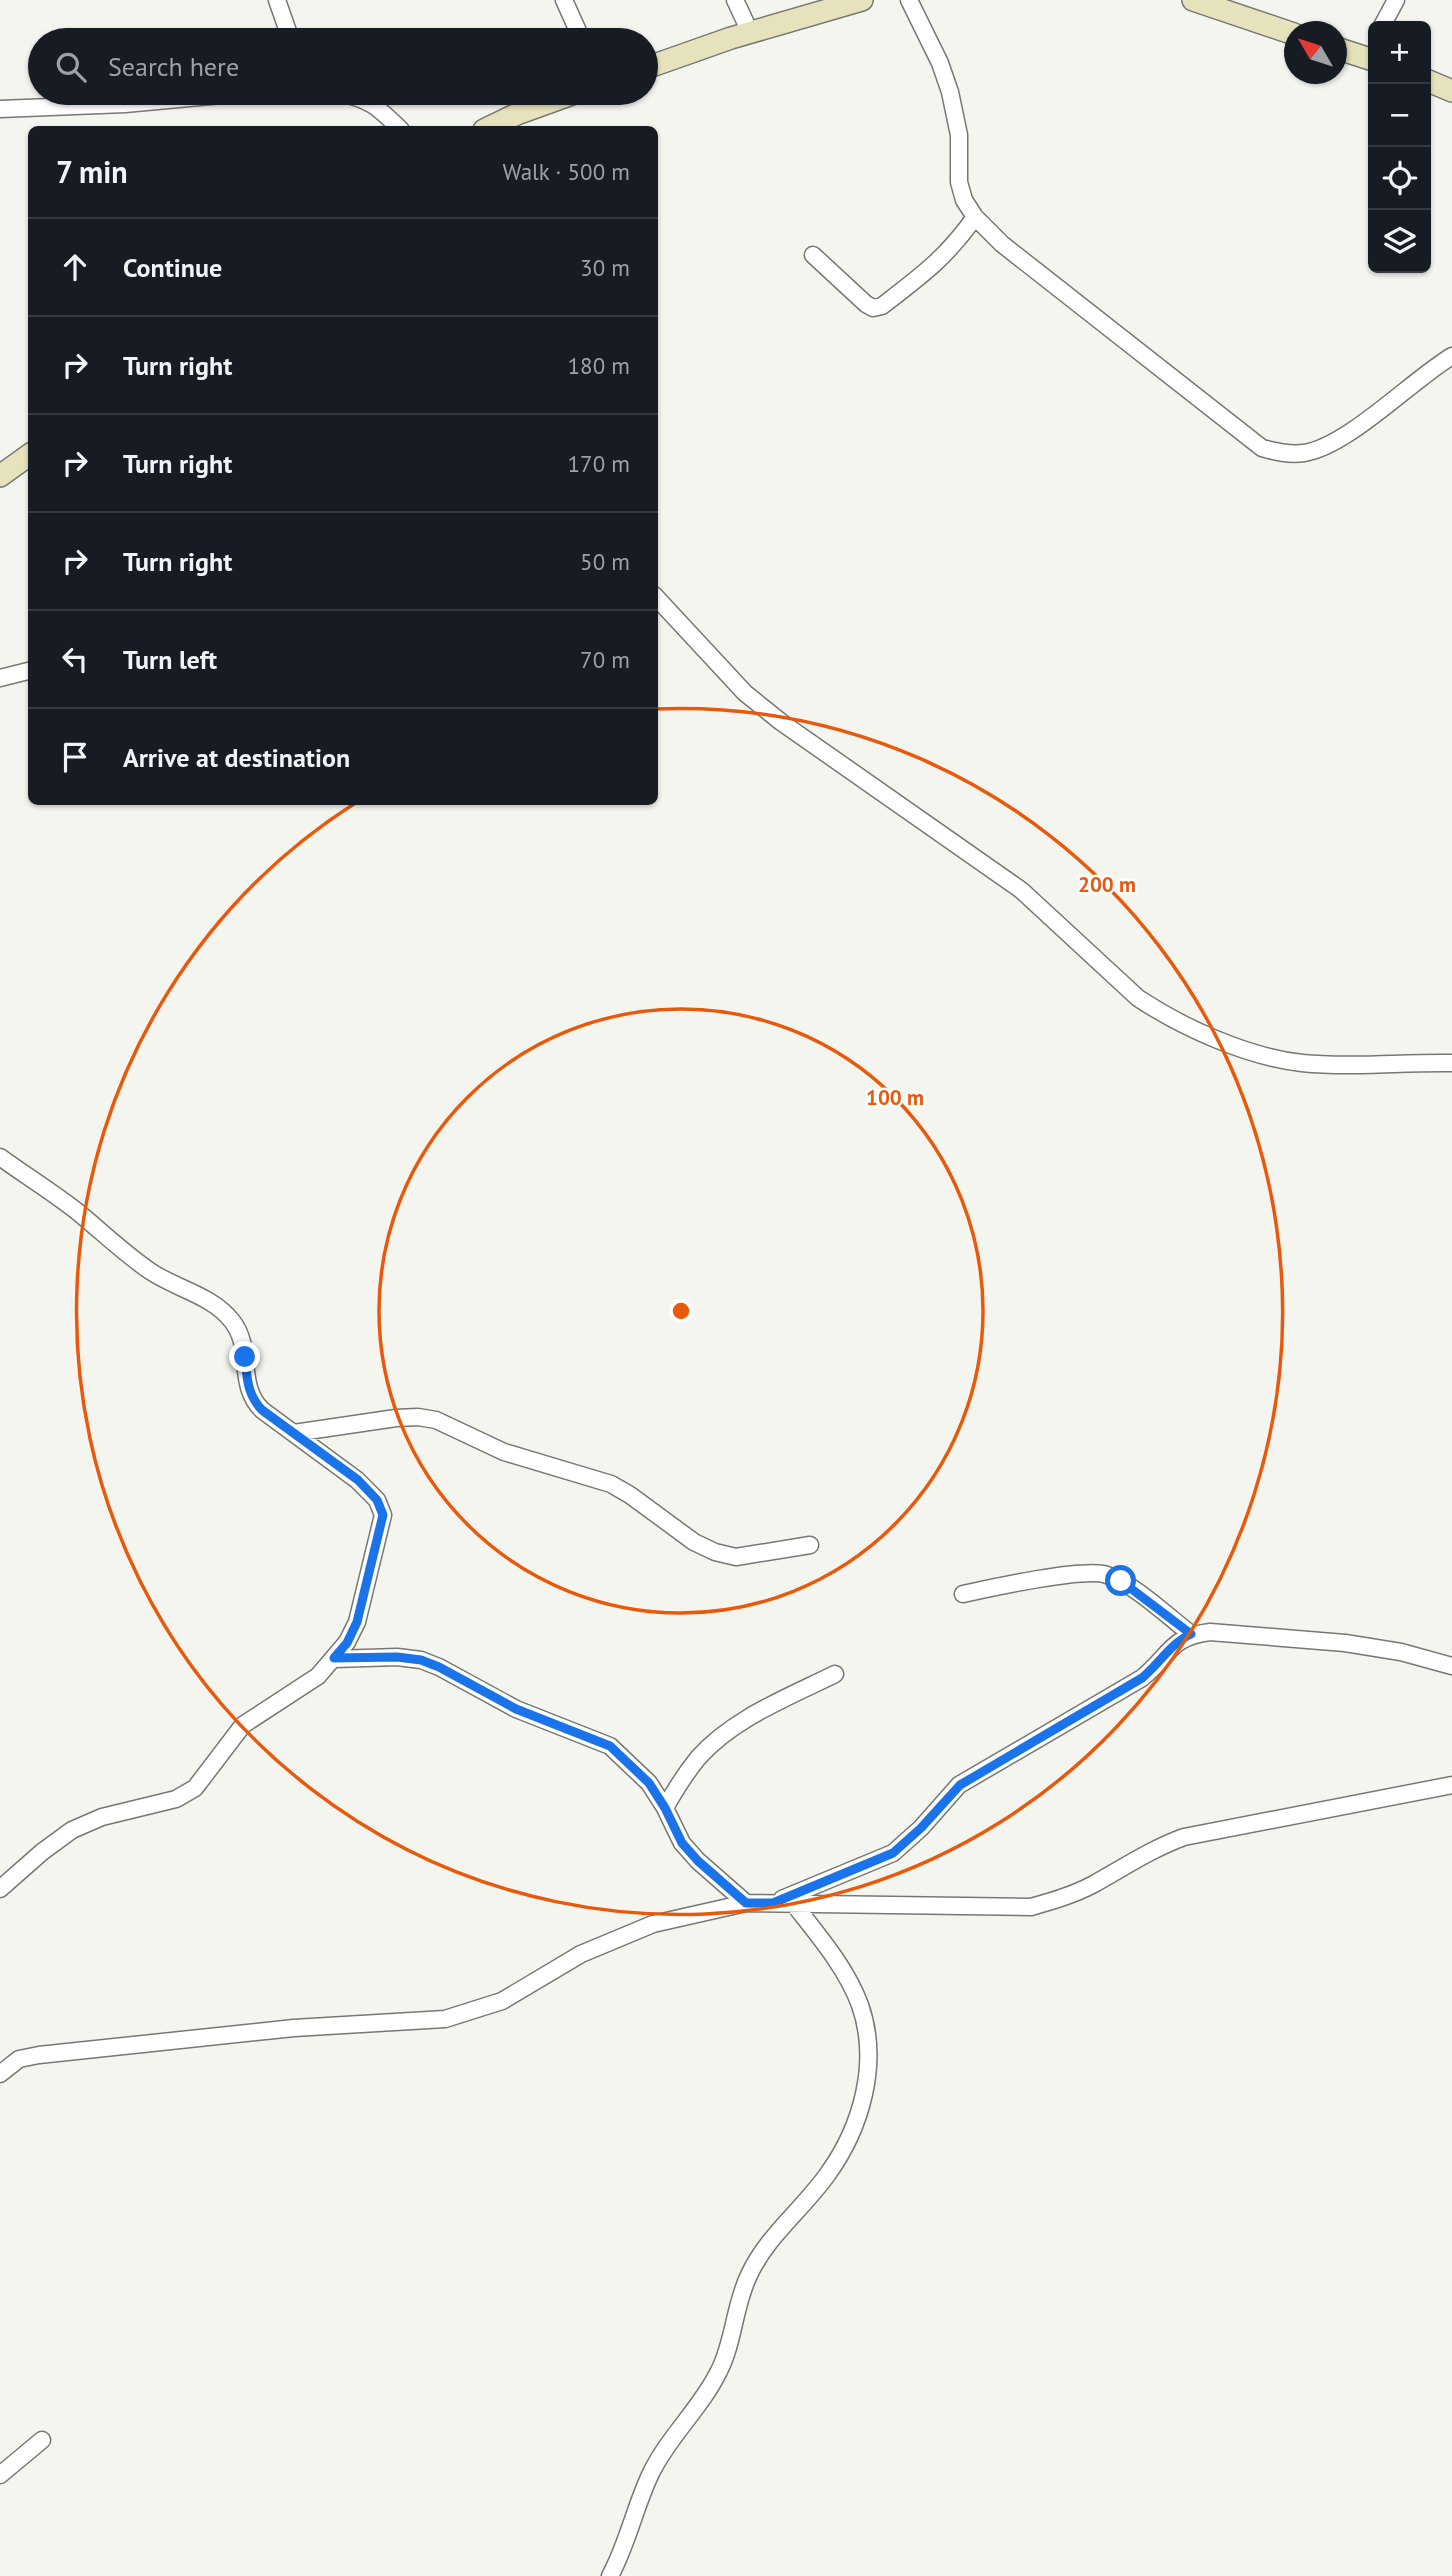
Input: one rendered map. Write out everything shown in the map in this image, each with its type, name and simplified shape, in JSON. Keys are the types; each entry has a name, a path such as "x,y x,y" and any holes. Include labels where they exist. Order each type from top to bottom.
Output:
{"street":[{"path":"277,0 286,28"},
{"path":"564,0 577,28"},
{"path":"736,0 750,32"},
{"path":"658,64 750,32 862,0"},
{"path":"909,0 940,63 950,92 959,135 959,182 964,200 975,217 1002,244 1262,448 1280,454 1306,453 1338,442 1452,356"},
{"path":"1193,0 1284,31"},
{"path":"1385,21 1396,0"},
{"path":"1347,50 1368,53"},
{"path":"1431,82 1452,91"},
{"path":"0,108 94,105"},
{"path":"374,105 397,126"},
{"path":"492,126 542,105"},
{"path":"813,255 873,308 881,306 933,267 975,217"},
{"path":"0,475 28,456"},
{"path":"658,598 746,693 781,722 1021,890 1138,998 1160,1013 1255,1052 1300,1063 1452,1063"},
{"path":"0,678 28,671"},
{"path":"0,1157 75,1210 150,1272 207,1300 223,1311 233,1322 242,1340 251,1399 358,1480 377,1500 383,1515 357,1622 347,1643 318,1676 243,1725 195,1788 176,1798 102,1817 72,1830 41,1852 0,1889"},
{"path":"294,1433 418,1417 436,1420 525,1460 611,1484 694,1542 715,1552 736,1557 810,1545"},
{"path":"963,1594 1007,1584 1105,1573 1121,1581 1191,1634"},
{"path":"773,1903 893,1853 921,1828 960,1785 1142,1678 1159,1664 1175,1644 1191,1634 1210,1632 1345,1643 1401,1652 1452,1666"},
{"path":"334,1658 397,1657 421,1660 516,1709 610,1746 649,1783 682,1843 698,1861 746,1903"},
{"path":"665,1808 683,1777 717,1740 763,1710 835,1674"},
{"path":"0,2074 19,2059 39,2054 294,2028 445,2019 502,2001 581,1954 653,1924 746,1903 1031,1907 1061,1899 1092,1885 1164,1844 1184,1837 1452,1785"},
{"path":"610,2576 618,2562 651,2473 668,2443 720,2371 747,2278 758,2256 828,2175 848,2139 865,2097 867,2033 859,2003 835,1958 793,1903"},
{"path":"0,2475 42,2440"}],"route":[{"path":"245,1357 251,1399 262,1410 358,1480 377,1500 383,1515 357,1622 347,1643 334,1658 397,1657 421,1660 516,1709 610,1746 649,1783 682,1843 698,1861 746,1903 773,1903 893,1853 921,1828 946,1797 960,1785 1142,1678 1159,1664 1175,1644 1191,1634 1121,1581"}]}
